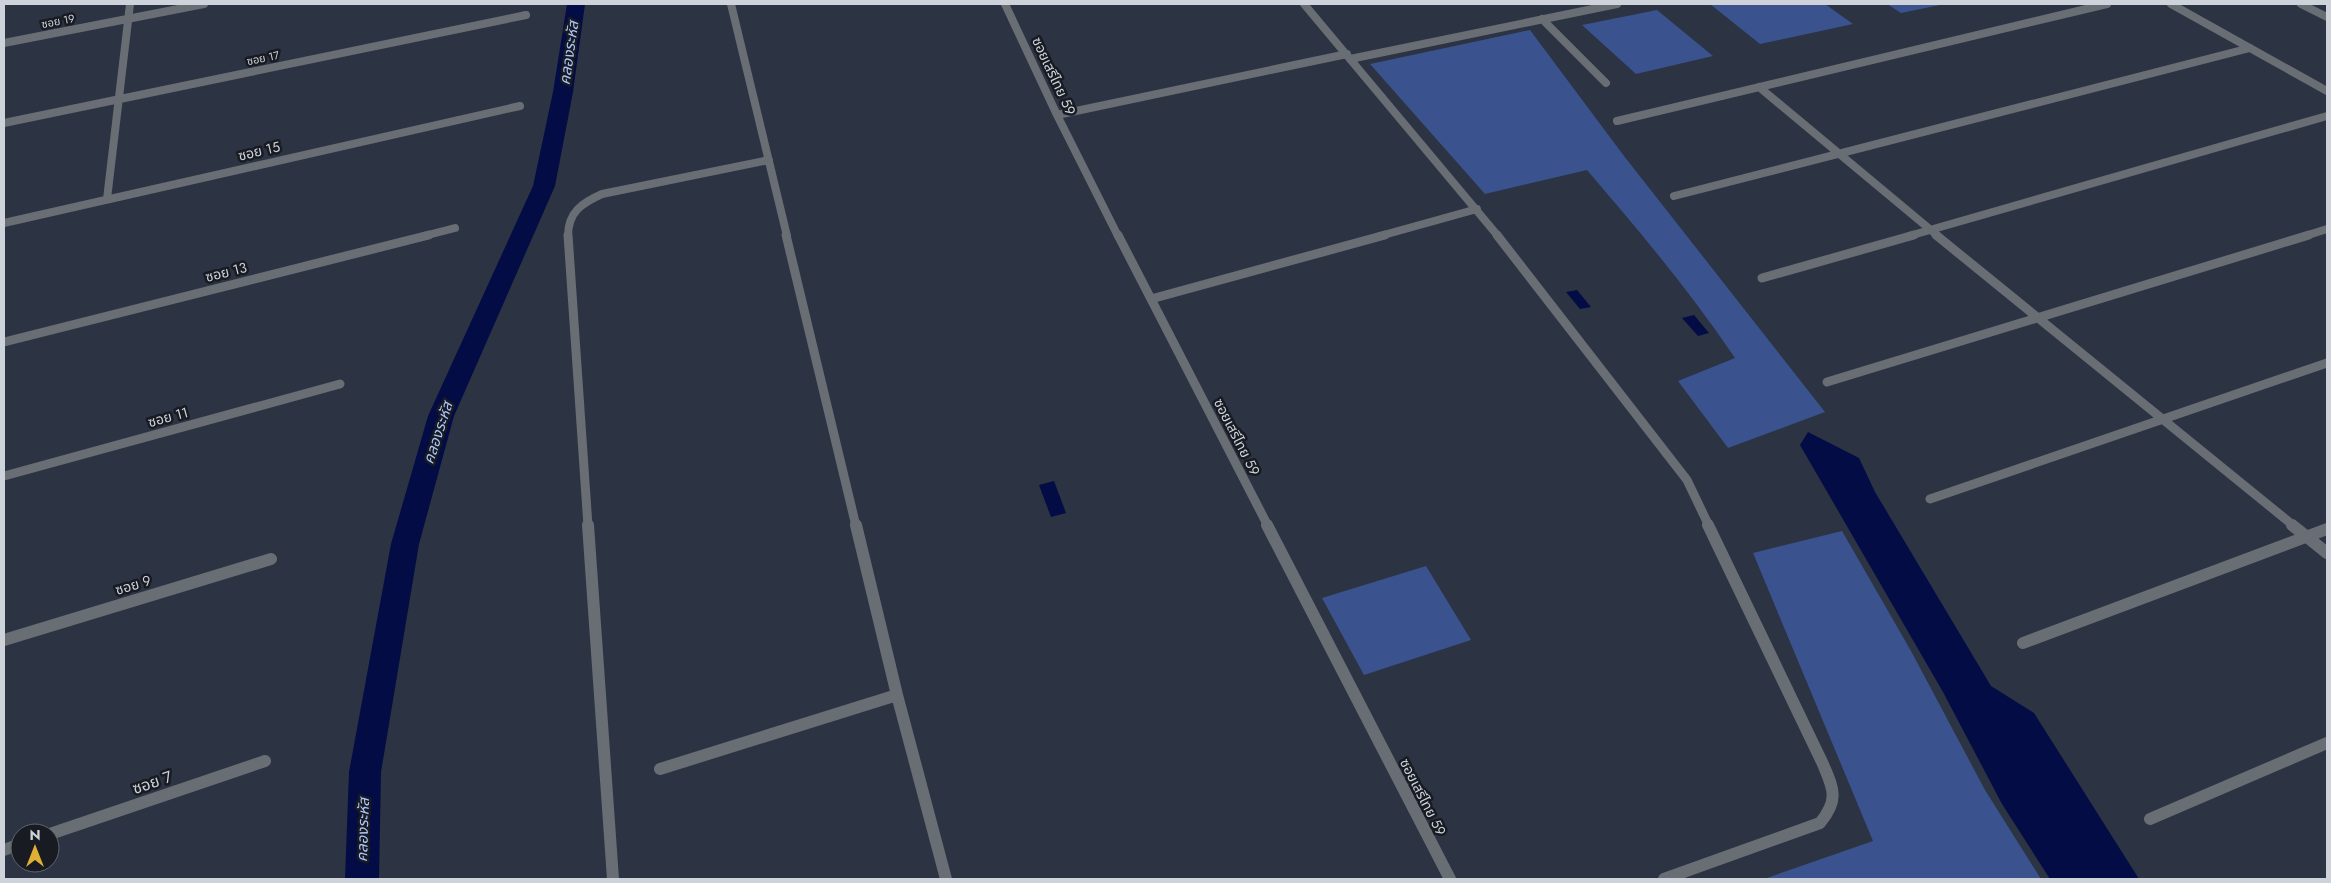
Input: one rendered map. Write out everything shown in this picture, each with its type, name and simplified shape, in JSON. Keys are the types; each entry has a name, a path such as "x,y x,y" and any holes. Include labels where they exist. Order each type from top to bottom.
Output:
{"street":[{"path":"107,199 130,4"},
{"name":"ซอย 19","path":"4,43 204,4"},
{"path":"731,4 897,695 946,879"},
{"name":"ซอยเสรีไทย 59","path":"1006,4 1057,115 1150,299 1450,879"},
{"path":"1304,4 1477,209 1687,480 1834,790 1832,810 1820,823 1664,879"},
{"path":"1057,115 1617,4"},
{"path":"1617,121 2106,4"},
{"path":"2171,4 2327,91"},
{"path":"2301,4 2327,17"},
{"name":"ซอย 17","path":"4,123 526,15"},
{"path":"1542,19 1606,83"},
{"path":"1674,196 2250,48"},
{"path":"1759,87 2036,317 2165,419 2327,553"},
{"name":"ซอย 15","path":"4,223 520,106"},
{"path":"1762,278 2327,116"},
{"path":"613,879 570,287 569,218 576,206 602,194 769,160"},
{"path":"1150,299 1477,209"},
{"name":"ซอย 13","path":"4,342 455,228"},
{"path":"1827,382 2327,229"},
{"path":"1930,499 2327,363"},
{"name":"ซอย 11","path":"4,476 340,384"},
{"path":"2023,643 2327,529"},
{"name":"ซอย 9","path":"4,640 271,559"},
{"path":"660,769 897,695"},
{"path":"2150,819 2327,743"},
{"name":"ซอย 7","path":"60,831 265,761"}],"shaded area":[{"path":"1710,4 1825,4 1853,24 1760,44"},
{"path":"1887,4 1945,4 1901,13"},
{"path":"1657,10 1713,56 1636,74 1582,25"},
{"path":"1530,30 1624,156 1825,412 1728,448 1678,381 1735,358 1682,285 1587,170 1485,194 1370,64"},
{"path":"1577,290 1591,307 1580,309 1566,292"},
{"path":"1694,315 1709,333 1698,336 1682,318"},
{"path":"1808,432 1859,458 1875,492 1991,686 2034,713 2139,879 2050,879 2002,804 1943,692 1800,445"},
{"path":"1054,481 1066,513 1051,517 1039,485"},
{"path":"1842,531 1911,651 1985,790 2041,879 1764,879 1873,841 1753,553"},
{"path":"1426,566 1471,640 1364,675 1322,598"}],"waterway":[{"name":"คลองระหัส","path":"362,879 365,772 405,544 441,416 544,186 563,92 576,4"}]}
